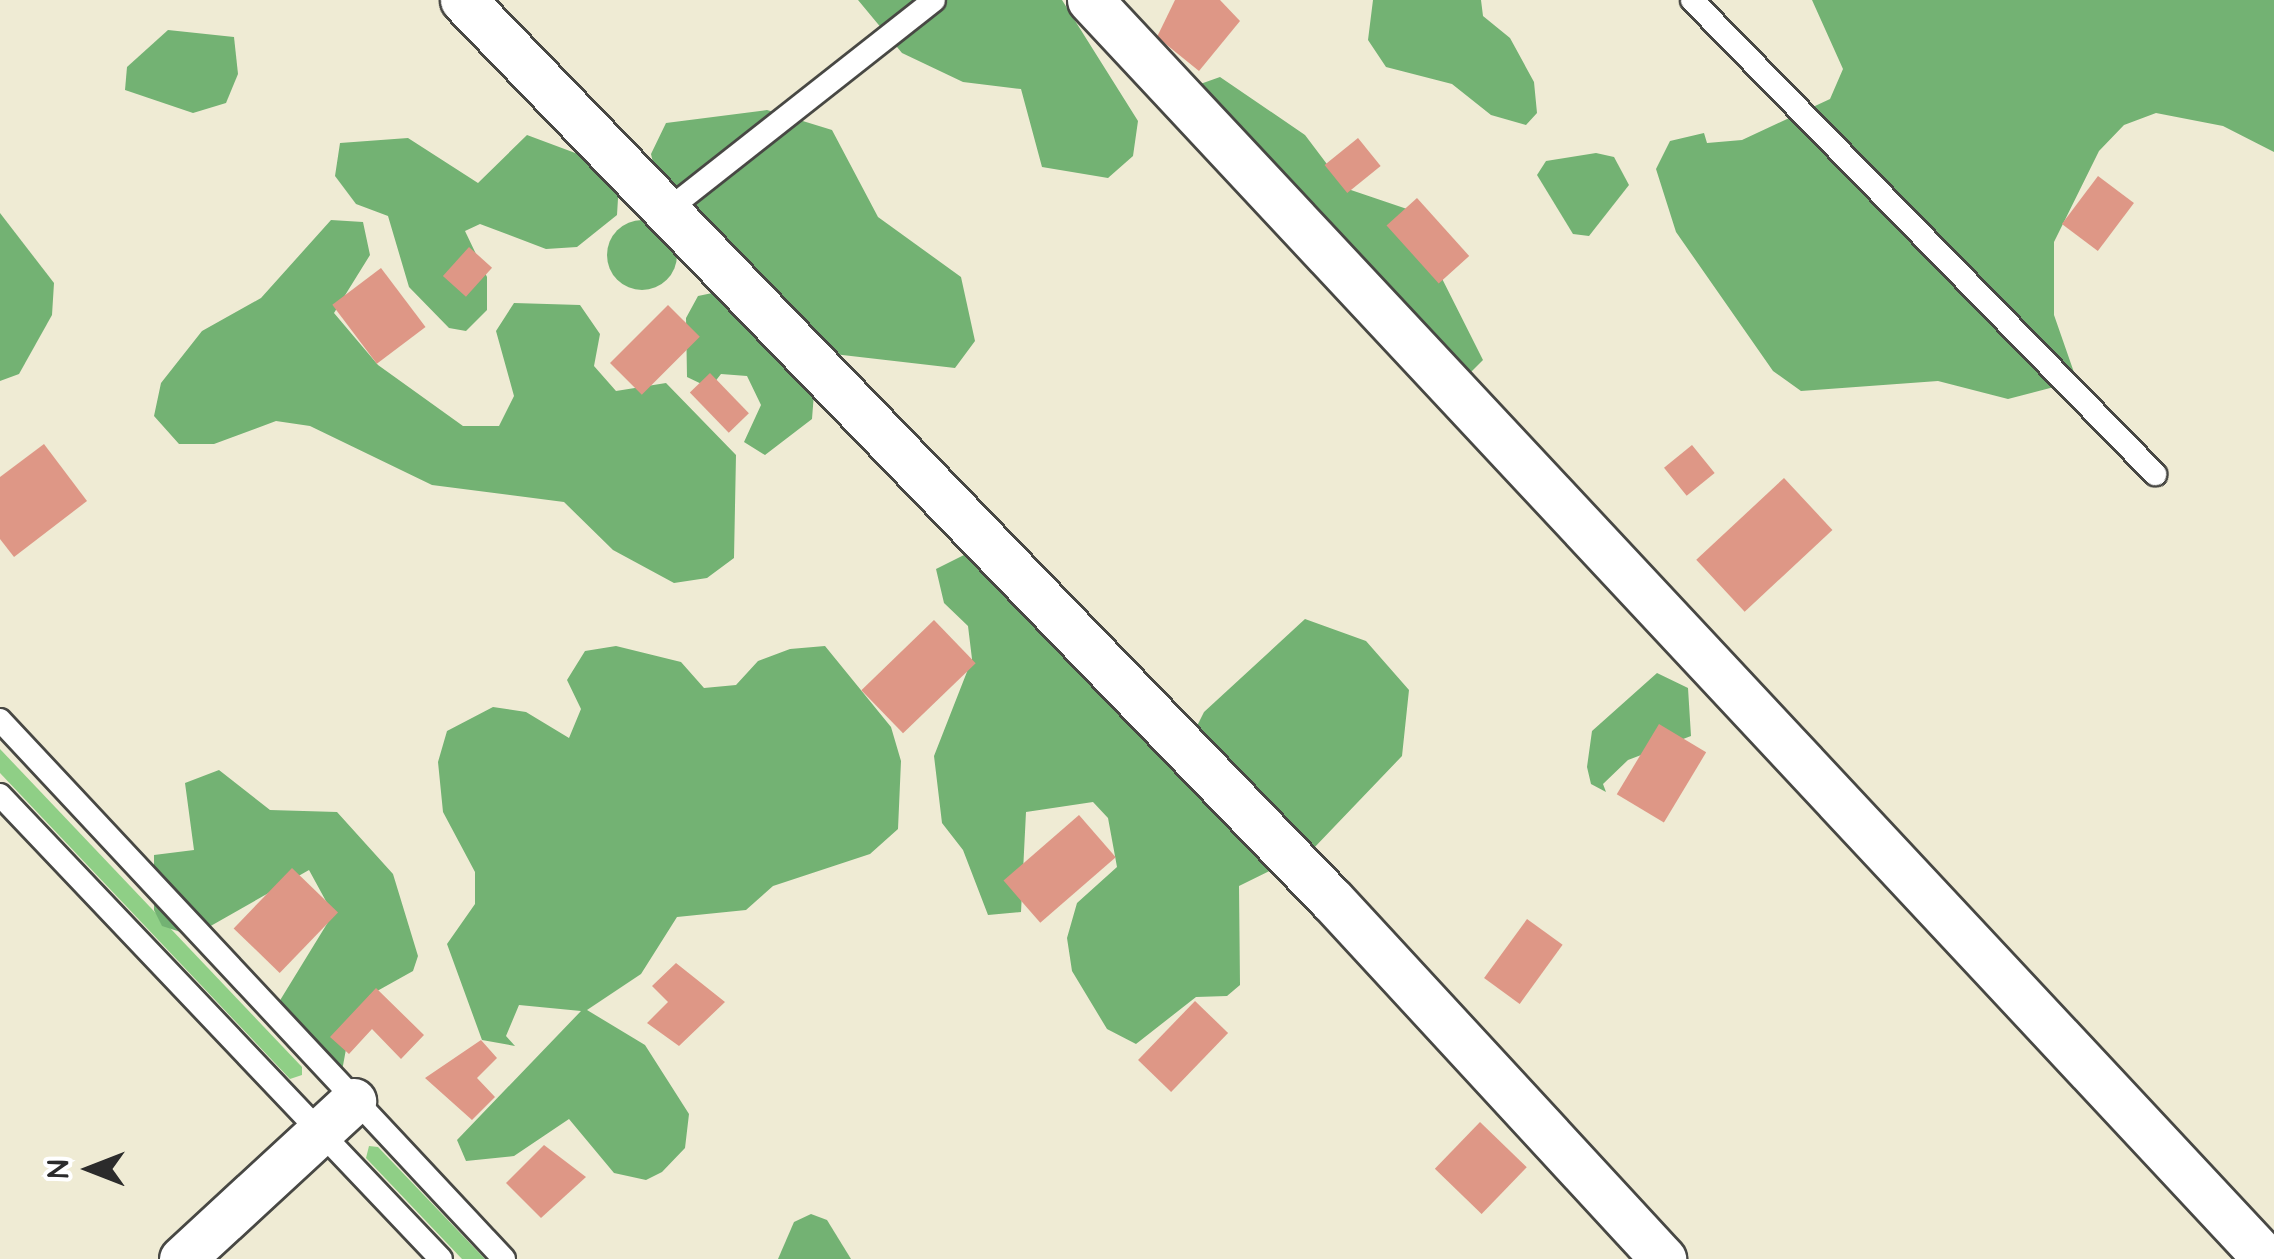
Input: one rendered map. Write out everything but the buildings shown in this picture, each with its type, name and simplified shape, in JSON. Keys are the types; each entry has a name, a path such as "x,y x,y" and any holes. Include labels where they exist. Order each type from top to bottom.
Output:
{"street":[{"path":"463,0 1331,899 1664,1259"},
{"path":"1090,0 2266,1258"},
{"path":"182,1259 353,1101"}],"lane":[{"path":"665,212 934,0"},
{"path":"1692,0 2155,474"},
{"path":"0,720 504,1259"},
{"path":"0,794 441,1259"},
{"path":"2266,1258 2274,1248"}],"green space":[{"path":"858,0 1062,0 1138,121 1133,156 1108,178 1042,167 1021,89 963,82 902,53"},
{"path":"1373,0 1481,0 1483,16 1510,38 1534,82 1537,113 1526,125 1491,115 1452,84 1386,67 1368,40"},
{"path":"1812,0 2274,0 2274,152 2223,126 2156,113 2124,125 2099,151 2054,242 2054,315 2077,381 2008,399 1938,381 1801,391 1773,371 1676,232 1656,169 1670,141 1704,133 1707,143 1742,140 1830,99 1843,69"},
{"path":"168,30 234,37 238,74 226,103 193,113 125,90 127,67"},
{"path":"1220,77 1305,135 1345,188 1407,209 1483,360 1459,384 1442,392 1399,366 1353,256 1189,88"},
{"path":"767,110 832,130 878,217 961,277 975,341 955,368 825,353 834,349 778,320 659,189 651,154 666,123"},
{"path":"527,135 594,160 619,182 617,215 577,247 546,249 480,224 465,231 487,277 487,310 466,331 449,328 409,287 388,216 356,204 335,176 340,143 408,138 478,183"},
{"path":"1596,153 1614,157 1629,185 1589,236 1573,234 1537,175 1546,161"},
{"path":"0,213 54,283 52,315 19,374 0,381"},
{"path":"331,220 363,222 370,255 334,313 378,365 463,426 499,426 514,396 496,331 514,303 580,305 600,334 594,366 616,391 666,383 736,455 734,558 707,578 674,583 613,550 564,502 432,485 310,426 276,421 214,444 179,444 154,416 161,383 202,331 261,298"},
{"path":"642,220 667,230 677,255 667,280 642,290 617,280 607,255 617,230"},
{"path":"722,291 814,393 812,419 765,455 744,442 761,405 747,376 721,374 710,388 687,377 686,318 698,296"},
{"path":"978,548 1188,744 1204,712 1305,619 1366,641 1409,690 1402,756 1312,850 1239,886 1240,985 1227,996 1196,997 1136,1044 1107,1029 1072,971 1067,938 1077,903 1117,867 1108,818 1093,802 1026,812 1021,912 988,915 963,850 942,823 934,756 972,659 968,626 944,603 936,569"},
{"path":"616,646 681,662 704,688 736,685 758,661 790,649 825,646 891,727 901,761 898,829 870,854 773,886 746,910 677,917 641,974 587,1010 645,1045 689,1114 685,1148 662,1172 646,1180 614,1173 569,1119 514,1156 466,1161 457,1140 581,1011 519,1005 506,1036 515,1046 482,1040 447,944 475,904 475,872 443,812 438,762 447,731 493,707 526,712 569,738 581,709 567,680 585,651"},
{"path":"1657,673 1688,688 1691,736 1628,760 1603,784 1606,792 1591,784 1587,767 1592,731"},
{"path":"0,749 302,1067 302,1075 290,1079 0,773"},
{"path":"219,770 270,810 337,812 393,874 418,956 413,971 370,995 351,1022 342,1071 279,1002 333,914 309,870 193,936 162,926 154,910 154,855 194,850 185,783"},
{"path":"369,1146 378,1147 485,1259 462,1259 366,1158"},
{"path":"811,1214 827,1220 851,1259 778,1259 794,1222"}]}
